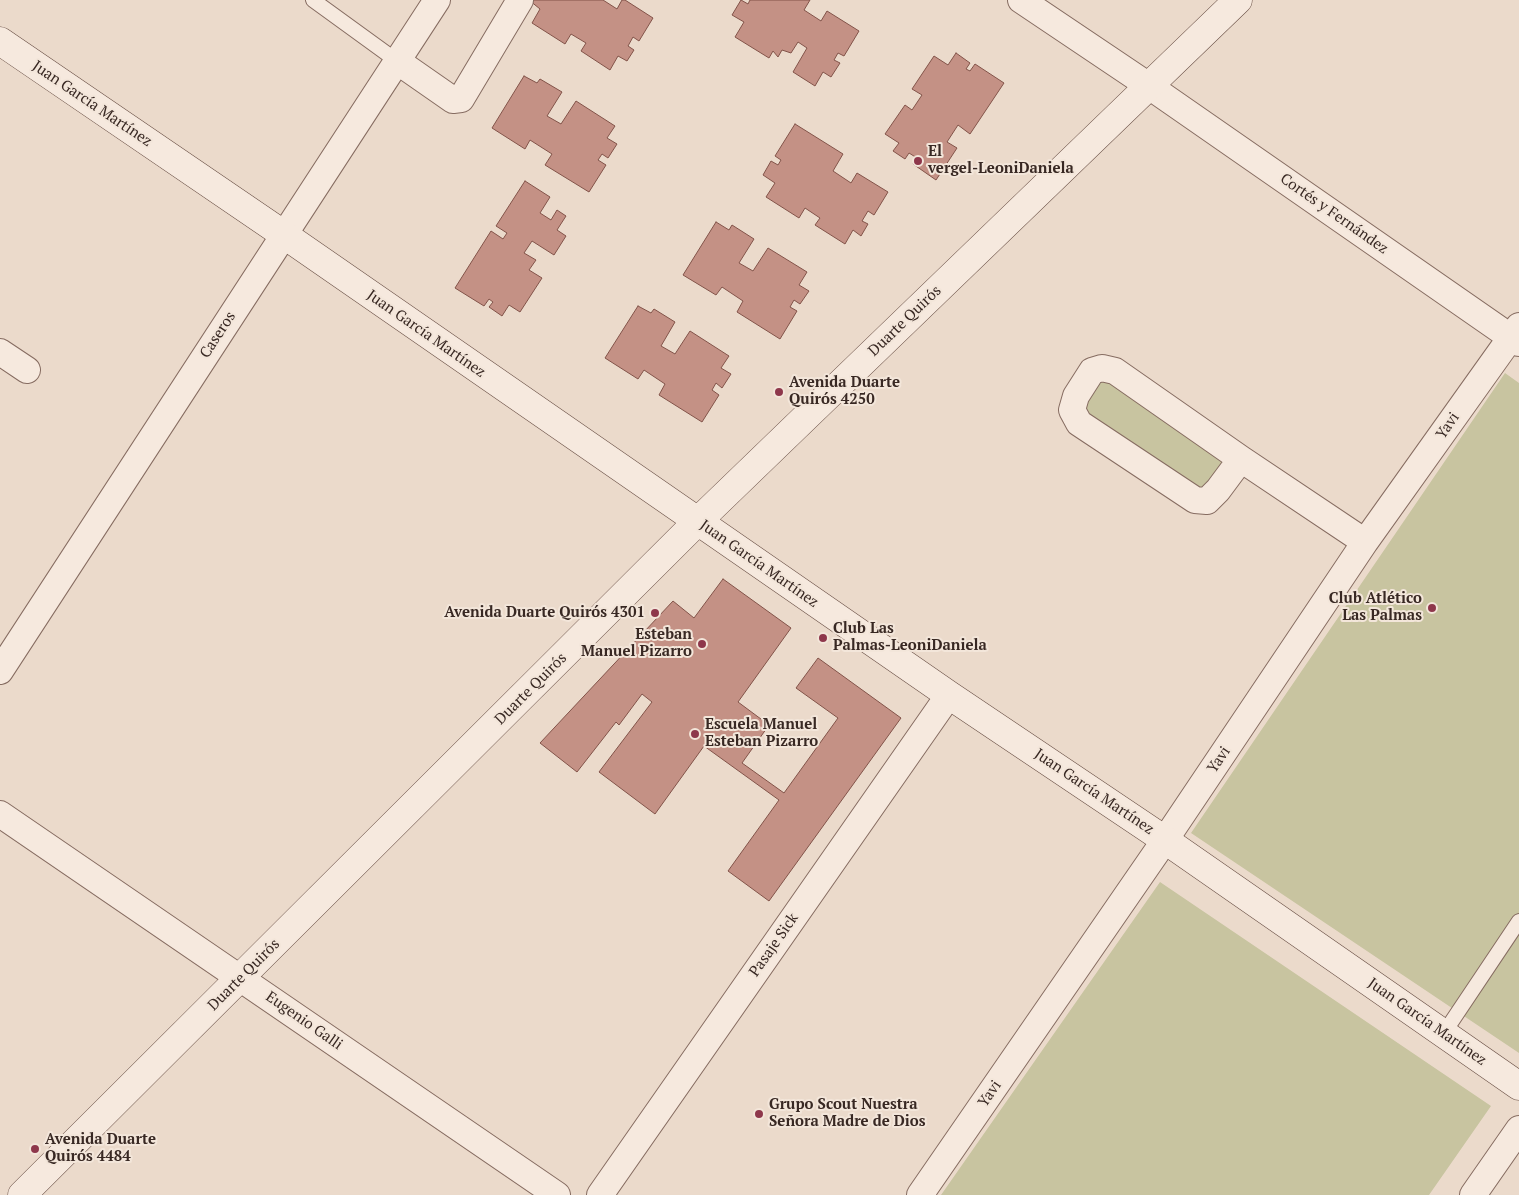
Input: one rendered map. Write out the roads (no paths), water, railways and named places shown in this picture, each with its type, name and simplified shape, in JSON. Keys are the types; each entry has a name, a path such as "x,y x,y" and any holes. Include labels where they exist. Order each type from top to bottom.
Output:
{"main road":[{"name":"Duarte Quirós","path":"22,1195 697,522 1238,0"},
{"name":"Juan García Martínez","path":"0,41 283,234 948,695 1165,840 1519,1086"}],"street":[{"name":"Caseros","path":"0,671 437,0"},
{"path":"397,61 453,100 461,99 520,0"},
{"name":"Cortés y Fernández","path":"1021,0 1516,335"},
{"name":"Yavi","path":"920,1195 1165,840 1366,542 1516,335"},
{"path":"0,352 27,370"},
{"path":"1241,459 1218,490 1207,501 1195,500 1079,423 1072,410 1076,396 1092,371 1102,368 1115,371 1241,459 1366,542"},
{"name":"Pasaje Sick","path":"600,1195 948,695"},
{"name":"Eugenio Galli","path":"0,814 557,1195"},
{"path":"1473,1195 1519,1129"}],"lane":[{"path":"313,0 397,61"},
{"path":"1444,1033 1519,921"}],"place":[{"name":"El vergel-LeoniDaniela","path":"918,161"},
{"name":"Avenida Duarte Quirós 4250","path":"779,392"},
{"name":"Club Atlético Las Palmas","path":"1432,608"},
{"name":"Avenida Duarte Quirós 4301","path":"655,613"},
{"name":"Club Las Palmas-LeoniDaniela","path":"823,638"},
{"name":"Esteban Manuel Pizarro","path":"702,644"},
{"name":"Escuela Manuel Esteban Pizarro","path":"695,734"},
{"name":"Grupo Scout Nuestra Señora Madre de Dios","path":"759,1114"},
{"name":"Avenida Duarte Quirós 4484","path":"35,1149"}]}
